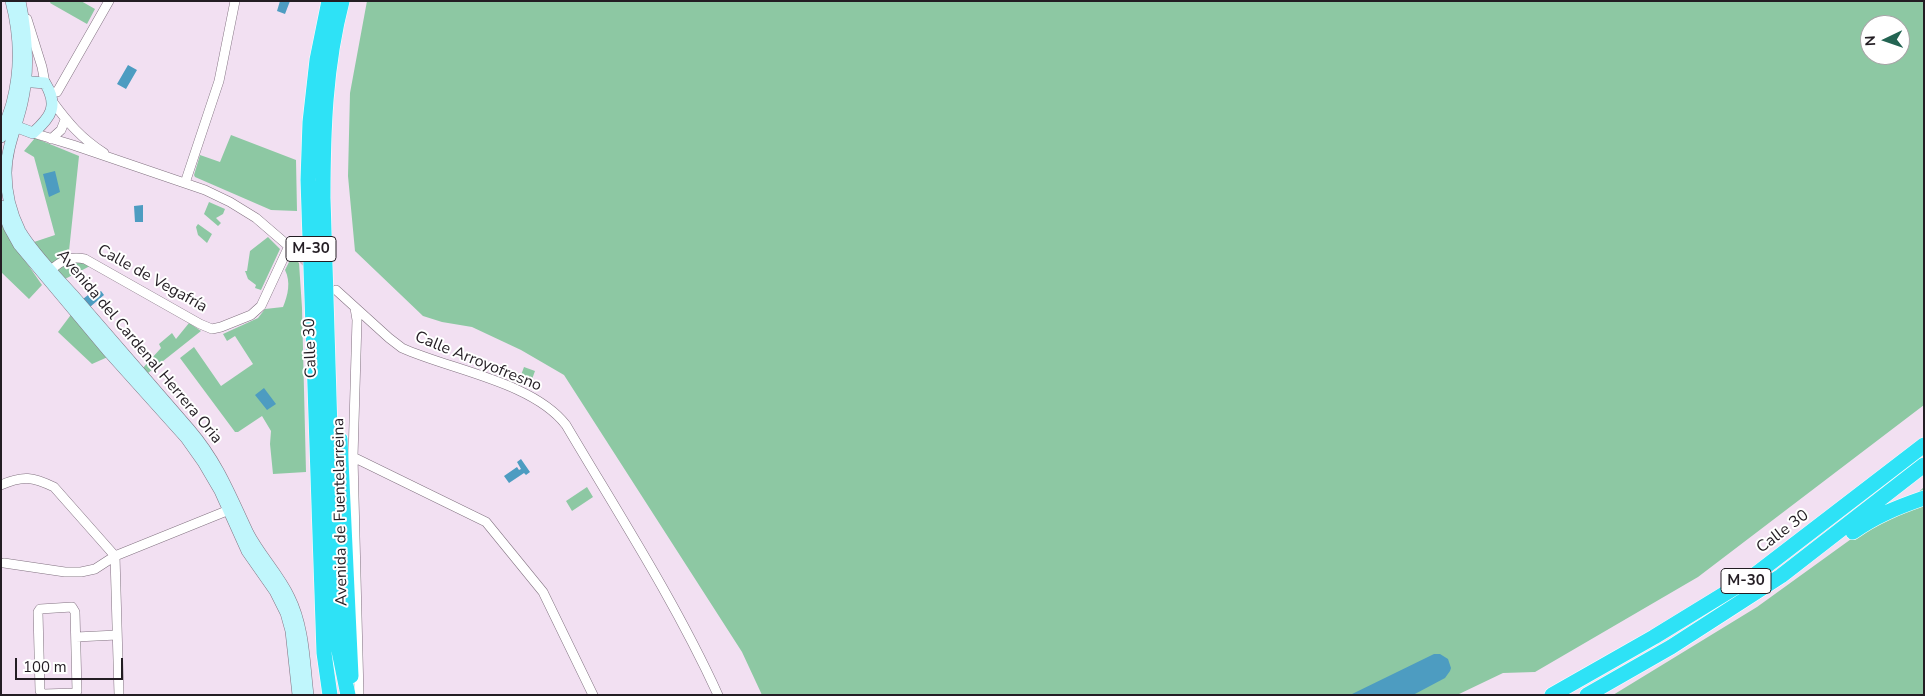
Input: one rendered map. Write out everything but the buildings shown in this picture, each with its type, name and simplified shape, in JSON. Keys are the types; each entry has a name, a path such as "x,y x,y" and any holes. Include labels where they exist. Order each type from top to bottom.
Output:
{"highway":[{"name":"Calle 30","path":"329,1 316,60 310,122 308,180 325,665 330,695"},
{"name":"Calle 30","path":"342,1 331,56 324,135 323,198 331,286 335,596 338,646 350,695"},
{"path":"331,286 344,487 350,627 350,695"},
{"name":"Calle 30","path":"1552,695 1752,577 1924,445"},
{"name":"Calle 30","path":"1587,695 1671,647 1781,576 1924,465"},
{"path":"1781,576 1803,569 1870,520 1924,498"},
{"path":"324,695 325,665"}],"main road":[{"name":"Avenida del Cardenal Herrera Oria","path":"1,137 6,120 22,104 18,36 11,1"},
{"name":"Avenida del Cardenal Herrera Oria","path":"21,6 27,42 21,81"},
{"path":"6,120 33,133 48,119 52,108 49,92 21,81"},
{"name":"Avenida del Cardenal Herrera Oria","path":"6,120 6,181 9,200 21,232 51,270 190,430 211,457 226,484 252,541 279,580 293,606 302,638 308,695"},
{"name":"Avenida del Cardenal Herrera Oria","path":"1,206 14,237 24,252 194,449 212,475 247,551 275,591 286,613 291,631 298,695"}],"street":[{"path":"109,1 57,92 49,92 65,120 79,134 112,159"},
{"path":"33,133 185,183 219,81 235,1"},
{"name":"Avenida del Cardenal Herrera Oria","path":"21,6 31,30 49,92"},
{"path":"51,139 61,130 65,120"},
{"path":"73,145 78,141 79,134"},
{"name":"Calle de Vegafría","path":"51,270 62,260 74,257 85,259 212,329 251,315 261,306 291,248 256,218 230,202 185,183"},
{"name":"Calle Arroyofresno","path":"331,286 364,317 402,348 525,394 557,414 576,442 656,577 701,658 718,695"},
{"name":"Avenida de Fuentelarreina","path":"355,307 353,457 359,695"},
{"path":"356,328 364,317"},
{"path":"353,457 486,522 543,592 593,695"},
{"path":"1,485 17,478 29,478 54,487 115,556 119,695"},
{"path":"4,563 64,572 81,572 95,569 115,556 229,510"},
{"path":"73,608 75,612 76,637 76,693 41,693 38,615 40,609 73,608"},
{"path":"76,637 118,635"}],"green space":[{"path":"51,1 81,1 95,9 87,24 50,3"},
{"path":"367,1 1924,1 1924,405 1698,577 1535,672 1503,673 1457,695 762,695 742,652 564,375 521,350 472,327 442,322 423,316 355,251 348,176 350,93"},
{"path":"231,135 296,160 297,211 271,210 195,177 200,155 220,162"},
{"path":"35,138 79,156 69,251 51,265 34,242 55,235 34,157 24,151"},
{"path":"209,202 225,209 223,214 216,218 221,223 218,226 204,214"},
{"path":"1,222 42,285 29,299 1,272"},
{"path":"198,224 212,234 207,243 198,235 196,227"},
{"path":"268,237 280,249 261,290 255,288 256,285 248,279 245,271 247,271 250,251"},
{"path":"293,257 299,263 302,308 306,472 273,474 270,444 271,431 262,416 238,432 235,432 180,358 194,347 221,386 253,364 235,336 227,341 223,334 258,318 265,309 283,307 288,288 285,270"},
{"path":"74,261 90,266 65,279 58,270 64,264"},
{"path":"73,312 110,356 92,364 58,332"},
{"path":"189,323 201,331 148,373 142,369 161,348 159,344 172,333 176,339"},
{"path":"524,367 535,371 531,382 520,378"},
{"path":"587,487 593,497 572,511 566,501"},
{"path":"1924,487 1924,695 1613,695 1757,607 1865,529 1899,510"}],"water":[{"path":"280,1 290,1 285,14 277,11"},
{"path":"128,65 137,70 126,89 117,84"},
{"path":"55,171 60,192 49,197 43,174"},
{"path":"143,205 143,222 135,222 134,206"},
{"path":"101,291 104,295 90,307 83,299 88,295 91,299"},
{"path":"264,388 276,404 267,410 255,395"},
{"path":"521,459 530,472 526,475 524,473 509,483 504,476 517,467 519,470 521,469 517,462"},
{"path":"1434,654 1440,654 1448,659 1450,671 1445,678 1413,695 1350,695"}],"tunnel":[{"path":"293,250 312,268"}]}
